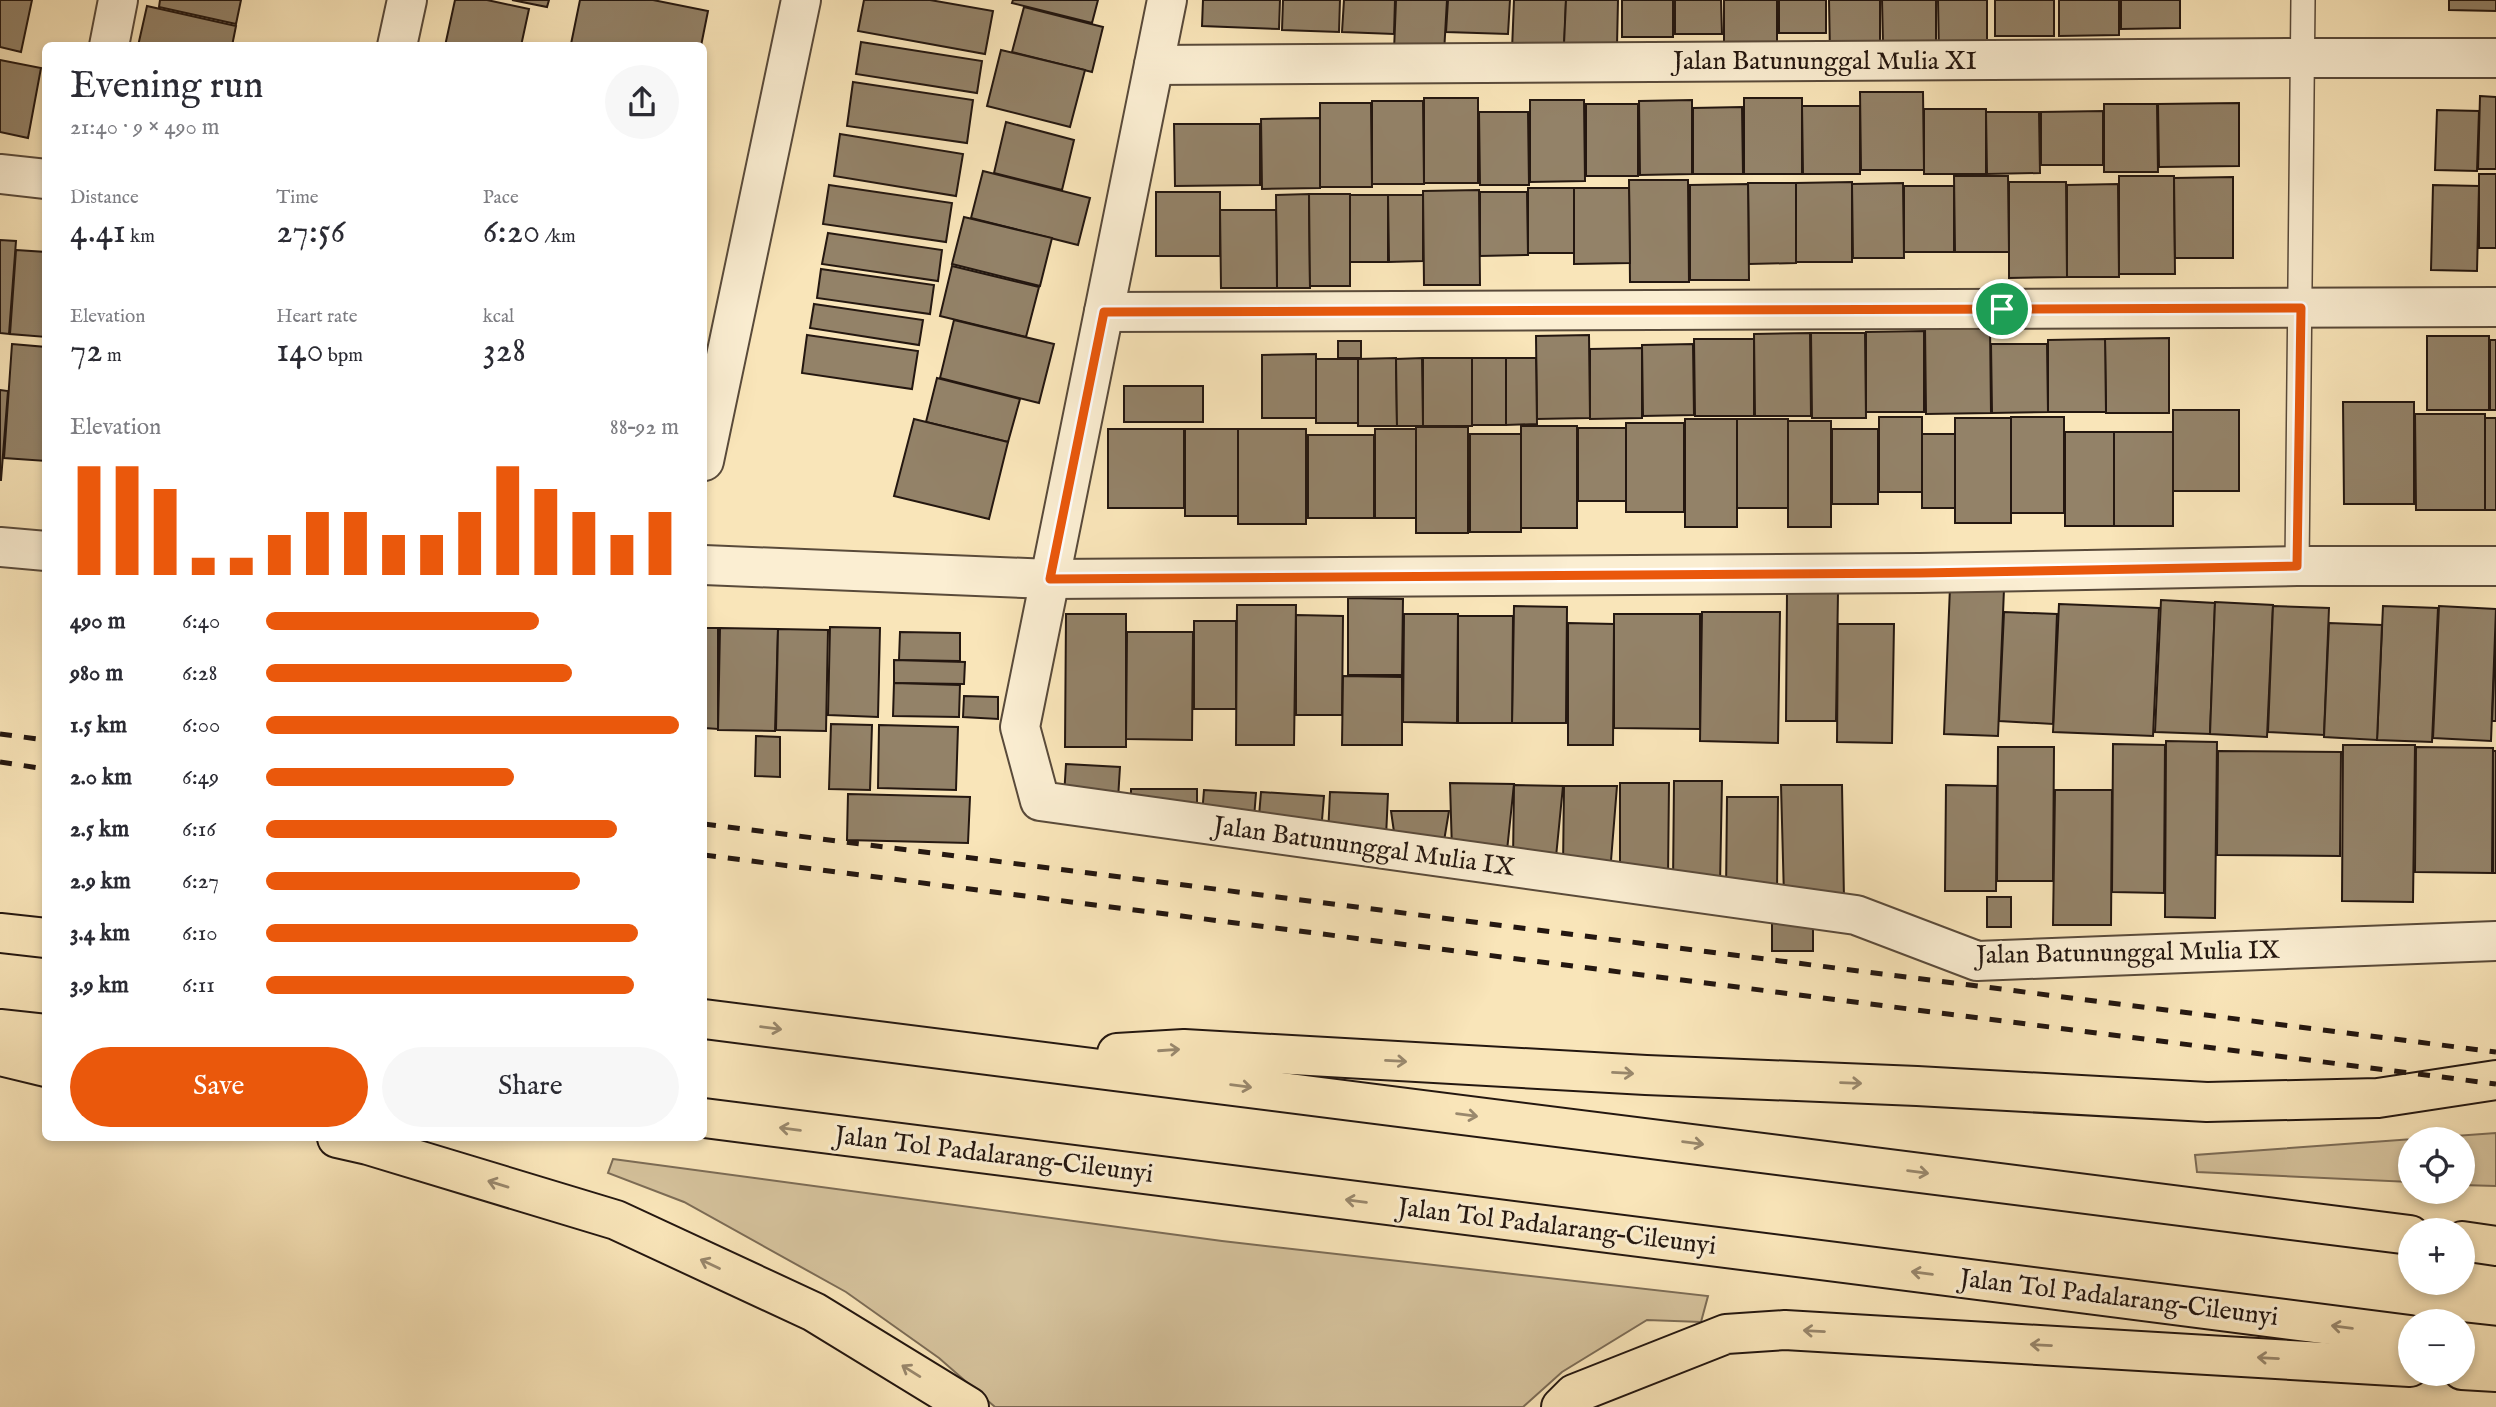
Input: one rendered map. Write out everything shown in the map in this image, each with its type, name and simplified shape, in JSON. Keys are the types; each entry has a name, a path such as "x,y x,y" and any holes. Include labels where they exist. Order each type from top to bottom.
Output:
{"highway":[{"path":"0,933 42,938"},
{"path":"707,1019 2398,1233"},
{"path":"0,1028 42,1033"},
{"path":"1028,1059 1184,1049 2207,1102 2378,1098 2496,1080"},
{"path":"0,1056 42,1067"},
{"name":"Jalan Tol Padalarang–Cileunyi","path":"707,1118 2398,1333"},
{"path":"347,1141 616,1220 814,1311 969,1407"},
{"path":"2475,1243 2496,1246"},
{"path":"1560,1407 1574,1394 1726,1334 1785,1329 2398,1366"},
{"path":"2475,1344 2496,1346"},
{"path":"2475,1371 2496,1372"}],"street":[{"path":"109,42 118,0"},
{"path":"398,42 407,0"},
{"path":"707,447 801,0"},
{"name":"Jalan Batununggal Mulia IX","path":"1167,0 1020,727 1040,801 1856,915 1978,961 2496,942"},
{"name":"Jalan Batununggal Mulia XI","path":"1154,65 2496,58"},
{"path":"0,174 42,179"},
{"path":"1104,312 2496,307"},
{"path":"0,547 42,551"},
{"path":"707,565 1050,579 2496,566"}],"lane":[{"path":"2297,566 2303,0"}],"shaded area":[{"path":"2496,1133 2496,1186 2475,1185 2475,1135"},
{"path":"2398,1140 2398,1181 2197,1172 2195,1155"},
{"path":"613,1159 1222,1241 1708,1296 1701,1322 1647,1320 1562,1372 1523,1407 995,1407 939,1358 846,1292 684,1202 608,1173"}],"building":[{"path":"0,0 32,0 21,52 0,47"},
{"path":"160,0 241,0 236,24 159,7"},
{"path":"455,0 487,0 529,9 522,42 446,42"},
{"path":"512,0 549,0 547,7"},
{"path":"580,0 653,0 708,11 702,42 571,42"},
{"path":"864,0 930,0 993,11 985,54 858,31"},
{"path":"1013,0 1098,0 1092,23 1012,3"},
{"path":"1203,0 1280,0 1279,29 1202,26"},
{"path":"1283,0 1340,0 1339,32 1282,30"},
{"path":"1344,0 1395,0 1394,34 1342,32"},
{"path":"1396,0 1447,0 1444,53 1394,51"},
{"path":"1448,0 1510,0 1508,34 1446,32"},
{"path":"1514,0 1566,0 1564,52 1512,50"},
{"path":"1566,0 1618,0 1617,46 1564,44"},
{"path":"1622,0 1673,0 1673,37 1622,37"},
{"path":"1675,0 1721,0 1722,34 1675,34"},
{"path":"1724,0 1777,0 1777,50 1724,51"},
{"path":"1779,0 1826,0 1826,33 1779,33"},
{"path":"1829,0 1880,0 1880,54 1830,54"},
{"path":"1882,0 1936,0 1936,44 1883,44"},
{"path":"1938,0 1987,0 1987,56 1939,57"},
{"path":"1995,0 2054,0 2054,36 1995,36"},
{"path":"2059,0 2119,0 2119,35 2059,36"},
{"path":"2121,0 2180,0 2180,28 2121,29"},
{"path":"2449,0 2496,0 2496,11 2449,10"},
{"path":"147,6 236,26 233,42 139,42"},
{"path":"1024,7 1103,27 1092,72 1012,52"},
{"path":"861,42 982,61 977,93 856,74"},
{"path":"1001,50 1085,70 1070,127 987,106"},
{"path":"0,60 41,68 28,138 0,132"},
{"path":"853,82 973,100 967,143 847,126"},
{"path":"1860,92 1923,92 1924,170 1861,170"},
{"path":"2480,96 2496,97 2496,169 2478,169"},
{"path":"1424,98 1478,98 1478,183 1424,183"},
{"path":"1744,98 1802,98 1802,174 1744,174"},
{"path":"1530,100 1584,100 1585,181 1530,182"},
{"path":"1692,100 1692,174 1640,175 1639,101"},
{"path":"1372,101 1423,101 1424,184 1372,184"},
{"path":"1320,103 1371,103 1372,187 1320,187"},
{"path":"2239,103 2239,166 2159,167 2158,104"},
{"path":"1586,104 1638,104 1638,176 1586,176"},
{"path":"2104,104 2157,104 2158,172 2104,172"},
{"path":"1802,106 1860,106 1860,174 1803,174"},
{"path":"1742,107 1743,174 1693,174 1693,108"},
{"path":"1924,109 1986,109 1986,174 1924,174"},
{"path":"2437,110 2479,111 2477,171 2435,170"},
{"path":"2103,111 2103,165 2041,165 2041,112"},
{"path":"1479,112 1528,112 1529,185 1480,185"},
{"path":"1986,112 2039,112 2040,173 1987,174"},
{"path":"1320,118 1320,188 1262,189 1261,119"},
{"path":"1006,122 1074,140 1062,190 994,173"},
{"path":"1174,124 1260,124 1260,185 1175,186"},
{"path":"840,134 963,154 956,196 834,176"},
{"path":"983,171 1090,198 1078,245 971,218"},
{"path":"2479,174 2496,174 2496,248 2479,248"},
{"path":"1954,176 2008,176 2009,252 1955,252"},
{"path":"2119,176 2174,176 2175,274 2119,274"},
{"path":"2233,177 2233,258 2175,258 2174,178"},
{"path":"1629,180 1688,180 1689,282 1630,282"},
{"path":"1852,182 1852,262 1796,262 1796,183"},
{"path":"2009,182 2066,182 2067,277 2009,278"},
{"path":"1748,183 1796,183 1796,263 1749,264"},
{"path":"1903,183 1904,258 1853,258 1852,184"},
{"path":"1748,184 1749,280 1690,280 1690,185"},
{"path":"2118,184 2119,277 2067,277 2067,185"},
{"path":"829,185 952,203 946,242 823,224"},
{"path":"2433,185 2479,186 2477,271 2431,270"},
{"path":"1904,186 1954,186 1954,252 1904,252"},
{"path":"1528,188 1574,188 1574,253 1528,253"},
{"path":"1574,188 1629,188 1630,263 1574,264"},
{"path":"1479,190 1480,285 1424,285 1423,191"},
{"path":"1156,192 1220,192 1220,256 1156,256"},
{"path":"1480,192 1527,192 1528,255 1480,256"},
{"path":"1309,194 1310,288 1277,288 1276,195"},
{"path":"1309,194 1350,194 1350,286 1310,286"},
{"path":"1350,195 1388,195 1388,262 1350,262"},
{"path":"1388,195 1423,195 1423,261 1389,262"},
{"path":"1220,210 1276,210 1277,288 1221,288"},
{"path":"964,217 1052,238 1040,286 952,264"},
{"path":"828,233 942,250 938,281 822,264"},
{"path":"0,240 16,241 9,334 0,333"},
{"path":"16,250 42,252 42,337 10,334"},
{"path":"952,266 1039,287 1026,337 940,316"},
{"path":"821,269 934,285 930,314 817,298"},
{"path":"814,304 923,320 919,345 810,328"},
{"path":"954,320 1054,344 1039,403 940,378"},
{"path":"1990,325 1991,413 1926,414 1925,326"},
{"path":"1924,331 1924,412 1866,412 1866,332"},
{"path":"1810,333 1811,416 1755,416 1754,334"},
{"path":"1811,333 1865,333 1866,418 1812,418"},
{"path":"807,335 918,351 912,389 802,373"},
{"path":"1589,335 1590,418 1537,419 1536,336"},
{"path":"2427,336 2489,336 2489,410 2427,410"},
{"path":"2169,338 2169,413 2106,413 2105,339"},
{"path":"1694,339 1754,339 1754,416 1695,416"},
{"path":"2105,339 2106,412 2048,412 2048,340"},
{"path":"2490,340 2496,340 2496,410 2490,410"},
{"path":"1338,341 1361,341 1361,358 1338,358"},
{"path":"12,344 42,347 42,461 4,458"},
{"path":"1693,344 1694,415 1643,416 1642,345"},
{"path":"1991,344 2047,344 2048,412 1992,413"},
{"path":"1642,348 1642,418 1590,419 1590,349"},
{"path":"1316,354 1316,418 1262,418 1262,355"},
{"path":"1396,358 1397,426 1358,426 1358,359"},
{"path":"1422,358 1423,426 1397,426 1396,359"},
{"path":"1423,358 1472,358 1472,426 1423,426"},
{"path":"1472,358 1506,358 1506,425 1472,425"},
{"path":"1506,358 1536,358 1537,424 1506,425"},
{"path":"1316,359 1358,359 1358,423 1316,423"},
{"path":"937,378 1020,399 1008,442 926,422"},
{"path":"1124,386 1203,386 1203,422 1124,422"},
{"path":"0,390 8,391 1,480 0,480"},
{"path":"2343,402 2414,402 2414,504 2344,504"},
{"path":"2173,410 2239,410 2239,491 2173,491"},
{"path":"2415,414 2485,414 2485,510 2416,510"},
{"path":"1879,417 1922,417 1922,492 1879,492"},
{"path":"2011,417 2064,417 2064,513 2011,513"},
{"path":"1955,418 2011,418 2011,523 1955,523"},
{"path":"2485,418 2496,418 2496,510 2485,510"},
{"path":"914,419 1008,442 989,519 894,496"},
{"path":"1685,419 1737,419 1737,527 1685,527"},
{"path":"1737,419 1788,419 1788,508 1737,508"},
{"path":"1788,421 1831,421 1831,527 1788,527"},
{"path":"1626,423 1684,423 1684,512 1626,512"},
{"path":"1521,426 1577,426 1577,528 1521,528"},
{"path":"1416,427 1468,427 1468,533 1416,533"},
{"path":"1578,428 1626,428 1626,501 1578,501"},
{"path":"1108,429 1184,429 1184,508 1108,508"},
{"path":"1185,429 1238,429 1238,516 1185,516"},
{"path":"1238,429 1306,429 1306,524 1238,524"},
{"path":"1375,429 1416,429 1416,518 1375,518"},
{"path":"1832,429 1878,429 1878,504 1832,504"},
{"path":"2065,432 2114,432 2114,526 2065,526"},
{"path":"2114,432 2173,432 2173,526 2114,526"},
{"path":"1470,434 1521,434 1521,532 1470,532"},
{"path":"1922,434 1955,434 1955,508 1922,508"},
{"path":"1308,435 1374,435 1374,518 1308,518"},
{"path":"1950,587 2004,589 1998,736 1944,734"},
{"path":"1787,592 1838,592 1836,721 1786,721"},
{"path":"1348,598 1403,599 1402,675 1348,675"},
{"path":"2161,600 2215,603 2210,734 2155,732"},
{"path":"2215,602 2273,605 2267,737 2210,734"},
{"path":"2059,604 2159,608 2153,736 2053,732"},
{"path":"1237,605 1296,605 1294,745 1236,745"},
{"path":"1514,606 1567,607 1566,723 1512,723"},
{"path":"2273,606 2329,608 2324,735 2268,732"},
{"path":"2383,606 2438,608 2432,742 2377,740"},
{"path":"2439,606 2496,609 2491,741 2433,738"},
{"path":"1702,612 1780,612 1778,743 1700,741"},
{"path":"2004,612 2057,614 2053,724 1999,721"},
{"path":"1066,614 1126,614 1126,747 1065,747"},
{"path":"1404,614 1458,614 1457,723 1403,722"},
{"path":"1614,614 1700,614 1700,729 1614,728"},
{"path":"1296,615 1343,616 1342,715 1296,715"},
{"path":"1458,616 1513,616 1512,723 1458,723"},
{"path":"1194,621 1236,621 1236,709 1194,709"},
{"path":"1568,623 1614,624 1613,745 1568,745"},
{"path":"2329,623 2382,625 2377,740 2324,737"},
{"path":"1838,624 1894,624 1892,743 1837,742"},
{"path":"830,627 880,628 878,717 828,715"},
{"path":"707,628 718,628 718,729 707,728"},
{"path":"720,628 778,629 775,731 718,730"},
{"path":"778,629 828,630 826,731 776,730"},
{"path":"900,632 960,633 960,661 899,660"},
{"path":"1127,632 1193,632 1192,740 1126,739"},
{"path":"2496,633 2496,721 2492,721"},
{"path":"894,660 965,662 964,684 894,683"},
{"path":"1343,676 1402,677 1402,745 1342,745"},
{"path":"894,683 960,685 959,717 893,716"},
{"path":"964,696 998,697 998,719 963,717"},
{"path":"831,724 872,725 870,790 829,789"},
{"path":"879,725 958,727 956,790 878,788"},
{"path":"756,736 780,737 780,777 755,776"},
{"path":"2166,741 2217,742 2215,918 2165,917"},
{"path":"2113,744 2165,745 2164,893 2112,892"},
{"path":"2343,745 2415,745 2413,902 2342,901"},
{"path":"1998,747 2054,747 2053,881 1997,881"},
{"path":"2416,747 2493,748 2492,873 2415,872"},
{"path":"2218,751 2341,752 2340,856 2217,855"},
{"path":"2493,751 2496,751 2496,873 2493,873"},
{"path":"1066,764 1120,767 1118,799 1064,796"},
{"path":"1674,781 1722,781 1720,885 1673,885"},
{"path":"1450,783 1514,784 1506,860 1452,851"},
{"path":"1620,783 1669,783 1668,879 1620,873"},
{"path":"1514,785 1563,786 1555,867 1513,860"},
{"path":"1781,785 1842,785 1844,900 1784,897"},
{"path":"1946,785 1997,786 1996,891 1945,891"},
{"path":"1564,786 1617,786 1610,873 1563,868"},
{"path":"1131,789 1197,789 1197,807 1131,807"},
{"path":"1204,790 1256,793 1254,818 1202,815"},
{"path":"2055,790 2112,790 2111,925 2053,925"},
{"path":"1261,792 1324,796 1321,832 1258,828"},
{"path":"1330,792 1388,794 1386,837 1328,835"},
{"path":"848,794 970,797 968,843 847,840"},
{"path":"1727,797 1778,797 1777,893 1726,893"},
{"path":"1391,811 1449,811 1442,853 1396,846"},
{"path":"1987,897 2011,897 2011,927 1987,927"},
{"path":"1772,921 1813,921 1813,951 1772,951"}],"railway":[{"path":"0,734 42,739"},
{"path":"0,762 42,768"},
{"path":"707,824 2496,1052"},
{"path":"707,855 2496,1084"}],"route":[{"path":"2301,308 2297,566 1920,573 1050,579 1104,312 2002,309 2301,308"}]}
